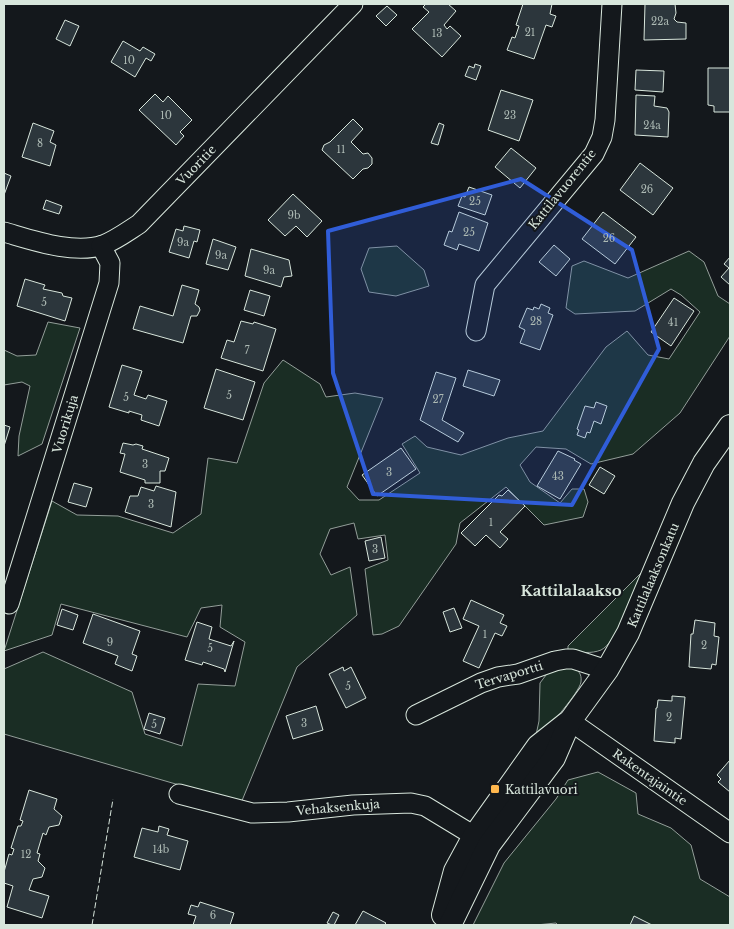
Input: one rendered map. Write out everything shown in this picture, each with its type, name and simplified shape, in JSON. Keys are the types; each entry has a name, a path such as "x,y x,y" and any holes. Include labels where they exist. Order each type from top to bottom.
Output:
{"street":[{"name":"Vuoritie","path":"4,232 55,246 78,248 101,246 140,224 352,4"},
{"name":"Kattilavuorentie","path":"476,331 485,285 594,154 602,137 605,120 612,4"},
{"name":"Vuorikuja","path":"9,604 109,283 110,263 101,246"},
{"name":"Kattilalaaksonkatu","path":"440,925 454,872 481,840 538,746 570,721 607,670 628,633 683,503 704,463 730,426"},
{"name":"Tervaportti","path":"416,715 481,682 518,674 566,658 607,670"},
{"name":"Rakentajaintie","path":"570,721 730,833"},
{"name":"Vehaksenkuja","path":"179,794 252,812 288,812 353,805 411,803 425,806 481,840"},
{"name":"Kattilalaaksonkatu","path":"450,925 481,840"}],"highlighted area":[{"path":"521,179 632,250 659,349 572,505 373,494 333,373 328,231"}],"green space":[{"path":"397,246 424,270 429,286 396,296 369,292 361,269 369,248"},
{"path":"689,251 704,262 718,296 730,304 730,336 680,413 633,454 591,464 566,449 536,447 520,465 530,482 560,503 572,489 584,489 588,502 583,517 544,525 506,487 460,523 456,544 399,626 382,634 373,635 365,569 388,560 385,535 358,539 354,523 330,529 320,554 331,575 350,567 357,615 297,667 241,803 4,734 4,669 43,652 132,692 145,734 182,746 198,684 235,686 245,642 220,627 222,605 201,608 187,637 61,604 52,635 4,651 52,501 77,515 118,516 173,533 201,514 208,458 237,463 264,383 283,360 320,384 326,397 355,393 383,398 347,487 359,500 379,500 420,473 402,444 415,436 427,447 461,455 508,438 543,431 606,347 627,331 648,355 669,359 700,312 681,295 671,289 635,311 575,314 566,308 572,266 584,261 628,278"},
{"path":"48,322 80,328 42,444 18,456 19,436 30,386 22,382 4,385 4,350 17,356 36,355"},
{"path":"641,573 641,579 624,618 607,646 594,652 571,652 568,646"},
{"path":"571,666 578,670 580,674 581,682 579,687 570,701 540,737 536,735 539,721 540,683 549,671"},
{"path":"598,772 636,793 638,814 671,828 691,845 700,879 730,897 730,925 558,925 556,923 536,925 473,925 504,863 556,799 568,780"}],"building":[{"path":"426,4 448,4 456,11 444,25 447,29 450,26 461,36 442,57 412,29 429,12 423,7"},
{"path":"523,4 552,4 550,14 556,16 552,27 546,25 534,59 507,50 512,37 515,38 519,26 516,25"},
{"path":"645,4 675,4 676,13 674,19 677,22 686,23 686,39 644,40"},
{"path":"387,6 397,15 386,26 376,16"},
{"path":"65,20 79,26 70,46 56,39"},
{"path":"123,41 140,51 143,47 155,54 151,61 146,58 135,77 111,62"},
{"path":"475,64 481,66 476,80 465,76 469,66 474,68"},
{"path":"708,68 730,68 730,112 714,112 714,106 708,105"},
{"path":"636,70 664,71 663,92 635,90"},
{"path":"501,90 533,100 519,141 488,130"},
{"path":"155,94 163,102 168,96 192,120 180,132 184,136 176,145 139,110"},
{"path":"636,95 655,96 654,106 667,108 669,112 668,137 635,135"},
{"path":"353,119 363,129 351,142 363,154 368,153 372,158 372,164 368,168 363,169 353,179 322,150 324,145 330,142"},
{"path":"33,123 54,131 50,142 56,145 50,166 22,157"},
{"path":"439,123 444,125 438,145 431,143"},
{"path":"511,148 536,168 520,188 495,167"},
{"path":"640,163 673,188 653,215 620,190"},
{"path":"4,173 11,176 4,195"},
{"path":"469,187 492,195 485,215 458,206 462,196 465,197"},
{"path":"293,194 322,221 307,237 296,226 285,236 268,220"},
{"path":"46,200 62,206 59,214 43,209"},
{"path":"459,212 488,223 479,251 459,244 457,250 444,245 449,231 452,232"},
{"path":"603,212 636,237 615,264 582,239"},
{"path":"184,226 200,230 197,242 194,241 189,258 169,252 176,229 183,231"},
{"path":"213,239 236,247 228,270 206,264"},
{"path":"554,245 570,259 556,276 539,262"},
{"path":"251,249 289,260 292,276 284,277 281,287 245,276"},
{"path":"730,257 730,285 721,277 729,268 724,264"},
{"path":"25,279 45,285 43,289 62,293 63,296 72,298 65,321 17,306"},
{"path":"182,285 199,290 195,304 200,310 197,316 191,316 183,343 133,329 140,306 173,316"},
{"path":"250,290 270,296 264,316 244,310"},
{"path":"674,298 694,311 671,346 651,332"},
{"path":"541,304 550,308 548,313 553,315 540,350 520,343 525,330 519,327 527,308 533,310 534,307 539,309"},
{"path":"241,321 253,324 254,322 276,329 263,371 221,358 227,340 234,342"},
{"path":"122,365 142,371 134,395 146,399 148,395 167,401 159,426 141,420 142,415 109,407"},
{"path":"216,369 255,382 243,420 204,408"},
{"path":"468,370 500,380 494,396 463,386"},
{"path":"436,372 456,378 442,420 464,433 458,442 420,420"},
{"path":"596,402 607,406 601,424 594,421 590,433 587,432 585,438 577,435 579,430 577,429 585,406 594,408"},
{"path":"4,425 10,427 4,446"},
{"path":"123,443 143,446 142,449 169,458 165,471 160,471 160,483 145,483 145,480 120,472 125,454 120,453"},
{"path":"401,448 416,469 377,496 362,475"},
{"path":"558,451 581,464 560,499 537,486"},
{"path":"600,467 615,476 604,494 589,485"},
{"path":"74,483 92,488 86,507 68,502"},
{"path":"156,486 176,492 171,527 125,512 130,496 138,496 141,487 154,491"},
{"path":"508,490 525,506 500,532 508,539 500,548 486,535 475,546 461,533 499,495 502,496"},
{"path":"381,537 385,558 369,561 365,541"},
{"path":"471,600 504,615 500,623 507,626 502,636 495,633 479,668 463,661 479,626 463,619"},
{"path":"454,608 462,628 450,632 443,612"},
{"path":"62,609 78,615 73,630 57,625"},
{"path":"93,614 140,631 132,654 137,656 132,671 115,664 118,656 83,643"},
{"path":"695,620 715,623 714,636 719,637 716,665 712,664 711,669 689,667 691,634 693,634"},
{"path":"197,622 212,627 209,639 231,646 234,641 225,672 224,669 203,662 202,665 185,660"},
{"path":"343,667 344,671 351,667 366,698 346,708 329,674"},
{"path":"672,696 685,697 681,739 675,738 675,743 654,741 658,700 672,701"},
{"path":"316,706 323,730 293,739 286,716"},
{"path":"149,713 165,718 160,734 144,729"},
{"path":"730,760 730,792 718,782 721,779 717,775"},
{"path":"29,790 57,799 54,809 62,816 59,825 49,827 46,835 43,833 37,853 40,854 38,861 45,868 42,877 33,879 29,890 49,896 42,918 7,907 13,886 4,883 4,872 9,854 12,855 14,849 11,848 18,826 21,826 23,821 20,820"},
{"path":"159,826 169,829 167,835 188,841 180,870 134,857 142,828 158,832"},
{"path":"200,902 234,913 230,925 193,925 196,916 188,914 191,905 198,907"},
{"path":"363,911 386,923 384,925 355,925"},
{"path":"333,912 339,915 334,925 332,925 327,923"},
{"path":"634,916 652,925 630,925"}],"fence":[{"path":"92,925 113,799"}],"place":[{"name":"Kattilavuori","path":"495,789"}],"district":[{"name":"Kattilalaakso","path":"571,590"}]}
